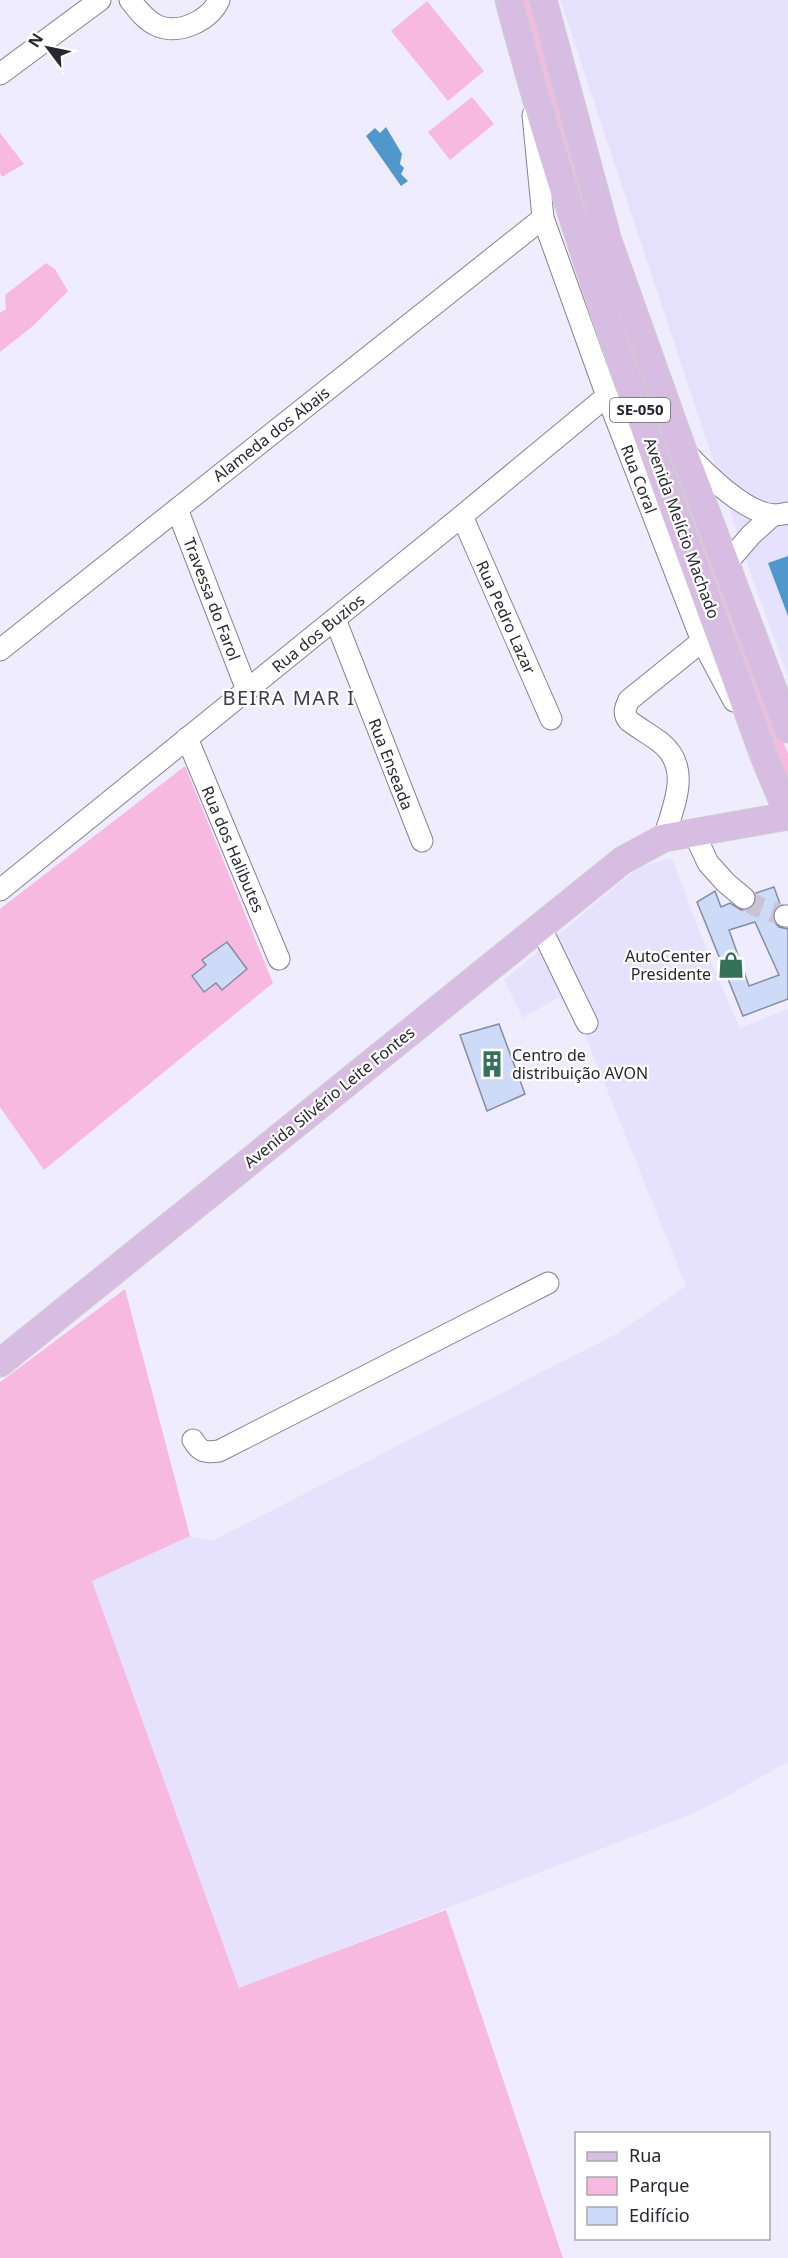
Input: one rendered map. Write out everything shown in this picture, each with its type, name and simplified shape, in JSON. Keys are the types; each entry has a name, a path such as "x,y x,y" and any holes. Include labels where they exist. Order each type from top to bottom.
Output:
{"main road":[{"name":"Avenida Melício Machado","path":"508,0 531,85 585,256 764,756 788,815"},
{"name":"Avenida Melício Machado","path":"543,0 608,241 683,451 788,729"},
{"name":"Avenida Silvério Leite Fontes","path":"0,1363 623,860 664,838 788,815"}],"street":[{"path":"0,74 100,0"},
{"path":"130,0 139,12 158,26 176,29 196,22 216,6"},
{"name":"Rua Coral","path":"531,85 543,218 607,396 702,641 764,756"},
{"name":"Alameda dos Abais","path":"0,650 543,218"},
{"name":"Rua dos Buzios","path":"0,890 607,396"},
{"path":"683,451 715,483 743,504 780,514"},
{"name":"Travessa do Farol","path":"177,509 247,690"},
{"path":"726,564 751,535 780,514"},
{"name":"Rua Pedro Lazar","path":"462,516 551,718"},
{"name":"Rua Enseada","path":"335,619 422,841"},
{"path":"664,838 679,786 677,765 662,744 629,721 625,716 625,709 629,700 702,641"},
{"name":"Rua dos Halibutes","path":"187,738 279,959"},
{"path":"694,833 708,863 744,898"},
{"path":"540,926 587,1023"},
{"path":"193,1440 205,1453 219,1451 548,1283"}],"shaded area":[{"path":"560,0 788,0 788,676 757,592"},
{"path":"672,858 713,967 740,1028 788,1009 788,1762 700,1811 239,1988 92,1581 190,1536 212,1541 616,1334 686,1286 583,1030 559,997 523,1018 504,980 639,867"}],"green space":[{"path":"521,0 534,0 769,704 788,754 788,796 575,204"},
{"path":"427,1 484,71 448,101 391,31"},
{"path":"472,97 494,124 450,160 428,132"},
{"path":"0,133 24,164 2,177 0,173"},
{"path":"46,263 55,269 68,291 33,326 0,352 0,313 6,309 5,295"},
{"path":"185,766 273,983 44,1170 0,1107 0,909"},
{"path":"125,1289 190,1536 92,1581 239,1988 446,1910 563,2258 0,2258 0,1382"}],"water":[{"path":"386,127 402,154 400,164 404,168 401,174 408,181 401,186 366,136 375,128 380,133"},
{"path":"788,556 788,616 768,563"}],"building":[{"path":"774,887 780,904 774,910 774,922 779,927 788,929 788,999 743,1016 697,902 715,891 721,907 730,903 741,910 748,910 757,900 756,893","holes":["755,922 779,975 749,986 729,930"]},
{"path":"227,942 247,969 222,990 216,983 204,992 192,976 206,965 202,960"},
{"name":"Centro de distribuição AVON","path":"499,1024 525,1094 487,1111 460,1035"}],"tunnel":[{"path":"744,898 756,906 785,916"}],"place":[{"name":"AutoCenter Presidente","path":"731,965"},
{"name":"Centro de distribuição AVON","path":"492,1064"}],"district":[{"name":"BEIRA MAR I","path":"289,698"}]}
